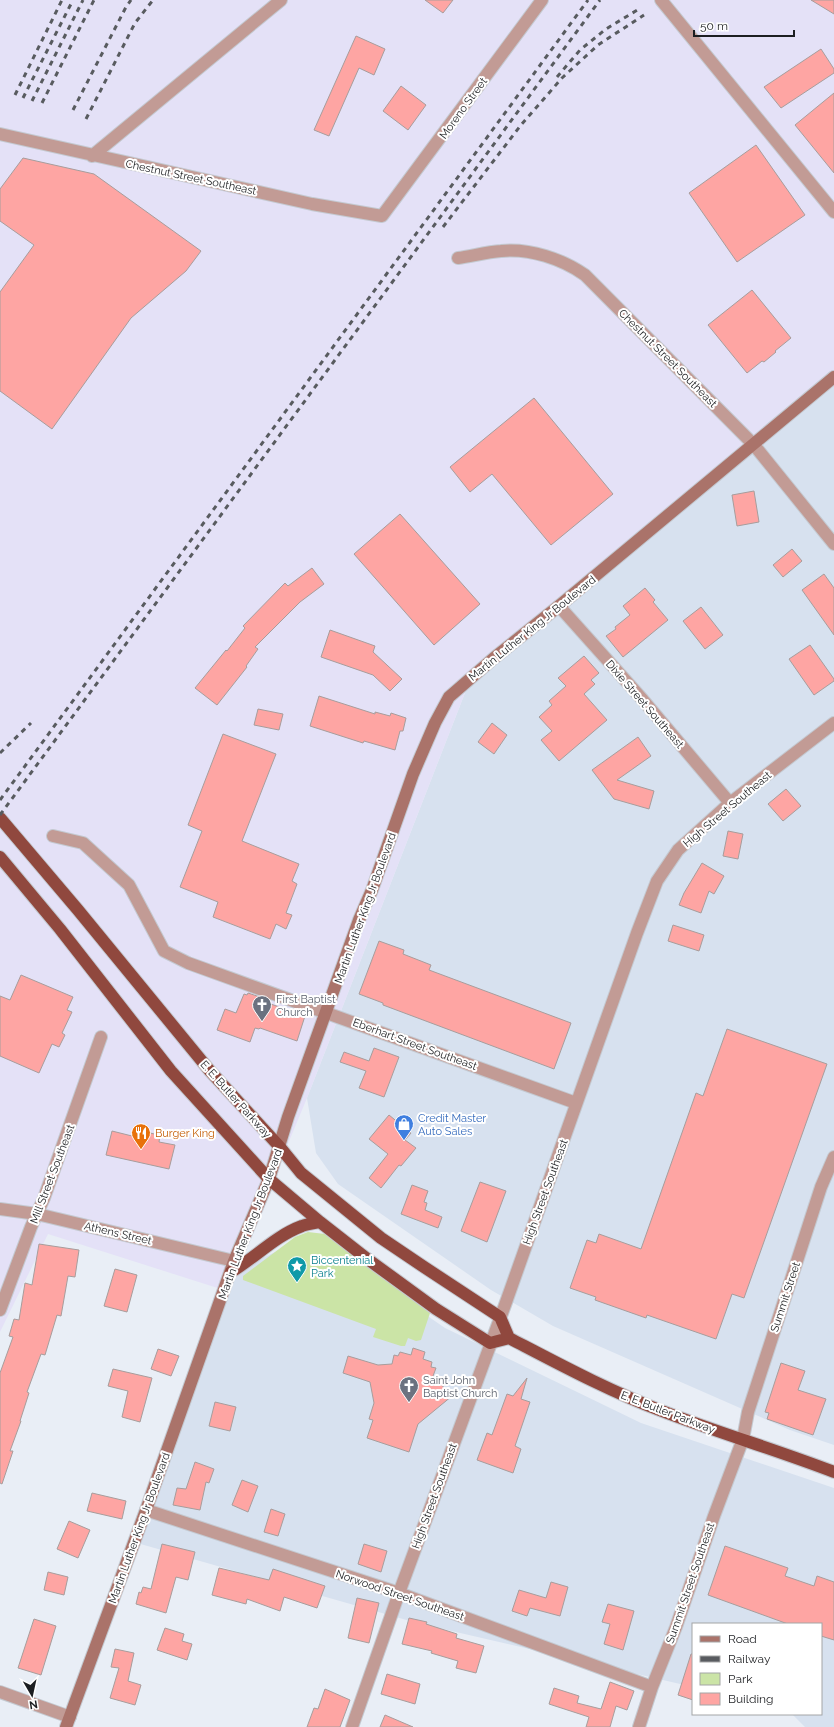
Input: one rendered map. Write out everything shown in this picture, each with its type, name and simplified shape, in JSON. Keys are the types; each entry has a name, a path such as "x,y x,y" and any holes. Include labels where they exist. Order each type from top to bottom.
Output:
{"highway":[{"name":"E. E. Butler Parkway","path":"0,818 78,910 210,1072 280,1146 301,1173 381,1238 424,1268 500,1317"},
{"path":"0,857 60,930 171,1071 269,1179 320,1222 436,1309 490,1343 509,1338 500,1317"},
{"path":"232,1266 247,1262 279,1239 302,1226 320,1222"},
{"name":"E. E. Butler Parkway","path":"509,1338 622,1394 661,1411 834,1472"}],"main road":[{"name":"Martin Luther King Jr Boulevard","path":"68,1722 146,1510 232,1266 269,1179 288,1117 359,920 372,890 413,774 435,723 450,697 494,658 754,445 834,377"}],"street":[{"path":"92,156 281,0"},
{"name":"Moreno Street","path":"382,216 542,0"},
{"path":"661,0 834,212"},
{"name":"Chestnut Street Southeast","path":"0,134 92,156 312,204 382,216"},
{"name":"Chestnut Street Southeast","path":"458,258 502,250 533,252 576,268 585,275 754,445 834,544"},
{"name":"Dixie Street Southeast","path":"559,606 643,700 730,803"},
{"name":"High Street Southeast","path":"352,1727 399,1593 657,881 678,850 730,803 834,723"},
{"name":"Eberhart Street Southeast","path":"53,836 83,843 129,885 164,951 188,963 576,1103"},
{"name":"Mill Street Southeast","path":"0,1310 44,1198 101,1037"},
{"name":"Summit Street","path":"743,1439 748,1412 821,1187 834,1157"},
{"name":"Athens Street","path":"0,1209 37,1214 232,1266"},
{"name":"Summit Street Southeast","path":"638,1727 652,1687 676,1628 714,1516 743,1439"},
{"name":"Norwood Street Southeast","path":"146,1510 399,1593 652,1687"},
{"path":"0,1692 68,1722"}],"shaded area":[{"path":"0,0 834,0 834,384 758,449 470,680 307,1098 227,1291 48,1234 0,1332"},
{"path":"834,384 834,1445 790,1430 553,1326 491,1290 338,1184 316,1153 307,1098 470,680 758,449"},
{"path":"310,1235 445,1328 641,1423 834,1488 834,1727 805,1727 793,1715 822,1715 822,1623 692,1623 692,1687 417,1623 137,1543 234,1272"}],"green space":[{"path":"308,1232 325,1234 430,1313 421,1340 416,1341 408,1338 405,1346 401,1346 373,1337 376,1329 243,1280 243,1276 295,1237"}],"building":[{"path":"425,0 453,0 443,13"},
{"path":"811,0 834,0 834,14"},
{"path":"356,36 385,49 374,75 359,68 329,136 314,130"},
{"path":"821,49 834,69 834,73 781,108 764,87"},
{"path":"401,86 426,105 408,130 383,111"},
{"path":"834,93 834,173 795,125"},
{"path":"756,145 805,215 737,262 689,193"},
{"path":"23,158 94,174 201,251 186,271 131,318 52,429 0,391 0,292 34,245 0,221 0,189"},
{"path":"752,290 791,338 764,362 762,361 747,373 708,325"},
{"path":"534,398 613,494 551,545 492,474 470,492 450,467"},
{"path":"754,491 759,522 737,526 732,495"},
{"path":"400,514 480,604 434,645 354,554"},
{"path":"792,549 802,561 783,577 773,565"},
{"path":"312,568 324,584 300,602 255,647 258,649 246,666 247,667 217,705 195,688 245,628 243,626 285,583 288,586"},
{"path":"824,574 834,588 834,635 802,590"},
{"path":"645,588 655,600 653,602 668,620 623,657 606,636 616,629 615,627 630,615 623,606"},
{"path":"701,607 723,635 705,649 683,621"},
{"path":"330,630 375,646 373,652 402,679 390,691 373,675 321,657"},
{"path":"810,645 834,679 834,681 814,695 789,659"},
{"path":"584,656 599,673 591,680 595,684 584,694 607,720 559,761 541,740 552,731 539,717 552,705 549,701 566,686 558,678"},
{"path":"319,696 375,714 375,712 390,716 391,713 406,718 403,731 400,731 395,750 364,741 363,743 310,726"},
{"path":"258,709 283,714 279,730 254,725"},
{"path":"492,723 507,735 494,754 478,742"},
{"path":"223,734 276,754 242,841 299,864 292,881 297,884 286,913 292,915 286,929 276,924 270,939 213,917 218,902 180,887 202,831 188,825"},
{"path":"638,737 651,756 617,780 654,791 649,809 614,799 592,770"},
{"path":"786,789 801,806 783,821 768,804"},
{"path":"728,831 743,834 738,859 723,856"},
{"path":"702,863 724,876 714,894 709,891 701,913 679,905 684,893"},
{"path":"673,925 704,935 699,951 668,941"},
{"path":"379,941 404,950 403,954 431,965 429,970 571,1023 554,1069 383,1005 383,1003 359,994"},
{"path":"21,975 73,997 67,1010 72,1012 62,1033 65,1035 59,1047 52,1044 39,1073 0,1056 0,996 10,1000"},
{"name":"First Baptist Church","path":"248,993 266,999 265,1002 305,1016 297,1041 260,1028 255,1028 250,1042 217,1030 225,1009 236,1013 244,994 247,995"},
{"path":"727,1029 827,1064 744,1298 732,1294 716,1339 647,1315 646,1318 595,1300 596,1297 570,1288 587,1240 596,1243 599,1234 641,1249 696,1093 703,1096"},
{"path":"374,1048 399,1057 384,1097 359,1088 366,1071 340,1062 344,1052 369,1061"},
{"path":"389,1115 411,1133 405,1140 416,1148 401,1166 399,1165 381,1188 369,1178 388,1154 369,1139"},
{"name":"Burger King","path":"134,1130 160,1135 159,1142 175,1145 169,1169 106,1155 112,1131 132,1136"},
{"path":"480,1182 506,1191 487,1242 461,1231"},
{"path":"412,1185 428,1191 424,1202 427,1203 425,1210 442,1217 438,1228 401,1214"},
{"path":"39,1244 79,1250 75,1277 68,1276 61,1316 57,1315 45,1355 41,1354 27,1392 29,1393 10,1451 13,1451 2,1484 0,1483 0,1373 13,1337 9,1336 14,1319 19,1320 25,1283 32,1285"},
{"path":"115,1269 137,1275 127,1312 104,1306"},
{"name":"Saint John Baptist Church","path":"413,1348 425,1352 423,1359 432,1362 431,1367 436,1368 433,1376 452,1396 418,1424 409,1452 367,1438 373,1420 369,1419 374,1403 370,1382 343,1373 348,1356 378,1365 392,1364 394,1355 398,1356 400,1352 411,1355"},
{"path":"158,1349 179,1356 171,1376 151,1369"},
{"path":"781,1363 805,1371 798,1390 826,1399 813,1435 767,1419 769,1413 765,1412"},
{"path":"113,1369 152,1378 140,1422 122,1417 128,1391 108,1386"},
{"path":"527,1378 521,1399 530,1402 515,1446 521,1449 513,1473 477,1460 487,1433 492,1435 507,1394 513,1396"},
{"path":"215,1402 236,1407 230,1431 209,1426"},
{"path":"195,1462 214,1469 209,1483 206,1482 200,1510 173,1505 177,1488 186,1489"},
{"path":"242,1480 258,1486 248,1512 232,1505"},
{"path":"92,1493 126,1501 122,1519 87,1511"},
{"path":"271,1509 285,1514 278,1536 264,1532"},
{"path":"69,1521 90,1530 78,1558 57,1549"},
{"path":"162,1544 195,1552 188,1580 176,1577 166,1613 136,1604 139,1592 141,1593 143,1587 151,1589"},
{"path":"364,1544 387,1551 381,1572 358,1564"},
{"path":"725,1546 788,1568 785,1576 814,1586 817,1576 834,1582 834,1640 822,1636 822,1623 785,1623 708,1595"},
{"path":"219,1568 269,1580 273,1569 325,1586 317,1608 284,1597 280,1611 247,1599 246,1604 212,1595"},
{"path":"48,1572 68,1577 64,1595 44,1590"},
{"path":"551,1582 568,1587 560,1616 530,1608 527,1616 512,1611 519,1590 546,1598"},
{"path":"357,1598 379,1603 369,1643 348,1638"},
{"path":"608,1604 634,1611 623,1650 604,1644 610,1624 602,1622"},
{"path":"409,1618 427,1622 426,1624 457,1634 456,1638 484,1646 476,1673 456,1668 458,1661 431,1653 432,1651 402,1644"},
{"path":"34,1619 56,1626 41,1675 18,1668"},
{"path":"165,1628 184,1634 182,1641 192,1644 187,1660 157,1650"},
{"path":"115,1649 134,1653 128,1681 141,1685 135,1705 110,1698 119,1668 111,1667"},
{"path":"691,1654 692,1654 692,1700 678,1695"},
{"path":"387,1674 420,1684 415,1704 381,1694"},
{"path":"610,1682 634,1691 627,1710 616,1706 610,1727 586,1727 589,1717 549,1704 554,1688 579,1696 577,1703 601,1709"},
{"path":"325,1689 350,1700 340,1727 307,1727 314,1708 318,1709"},
{"path":"385,1715 413,1727 380,1727"}],"railway":[{"path":"15,95 62,0"},
{"path":"23,98 73,0"},
{"path":"32,101 83,0"},
{"path":"42,103 94,0"},
{"path":"73,110 131,0"},
{"path":"86,119 135,23 153,0"},
{"path":"0,800 588,0"},
{"path":"0,815 600,0"},
{"path":"557,77 580,50 606,29 639,9"},
{"path":"443,227 521,125 562,78 598,45 644,15"},
{"path":"0,753 31,723"}],"place":[{"name":"First Baptist Church","path":"262,1022"},
{"name":"Credit Master Auto Sales","path":"404,1141"},
{"name":"Burger King","path":"141,1150"},
{"name":"Biccentenial Park","path":"297,1283"},
{"name":"Saint John Baptist Church","path":"409,1403"}]}
